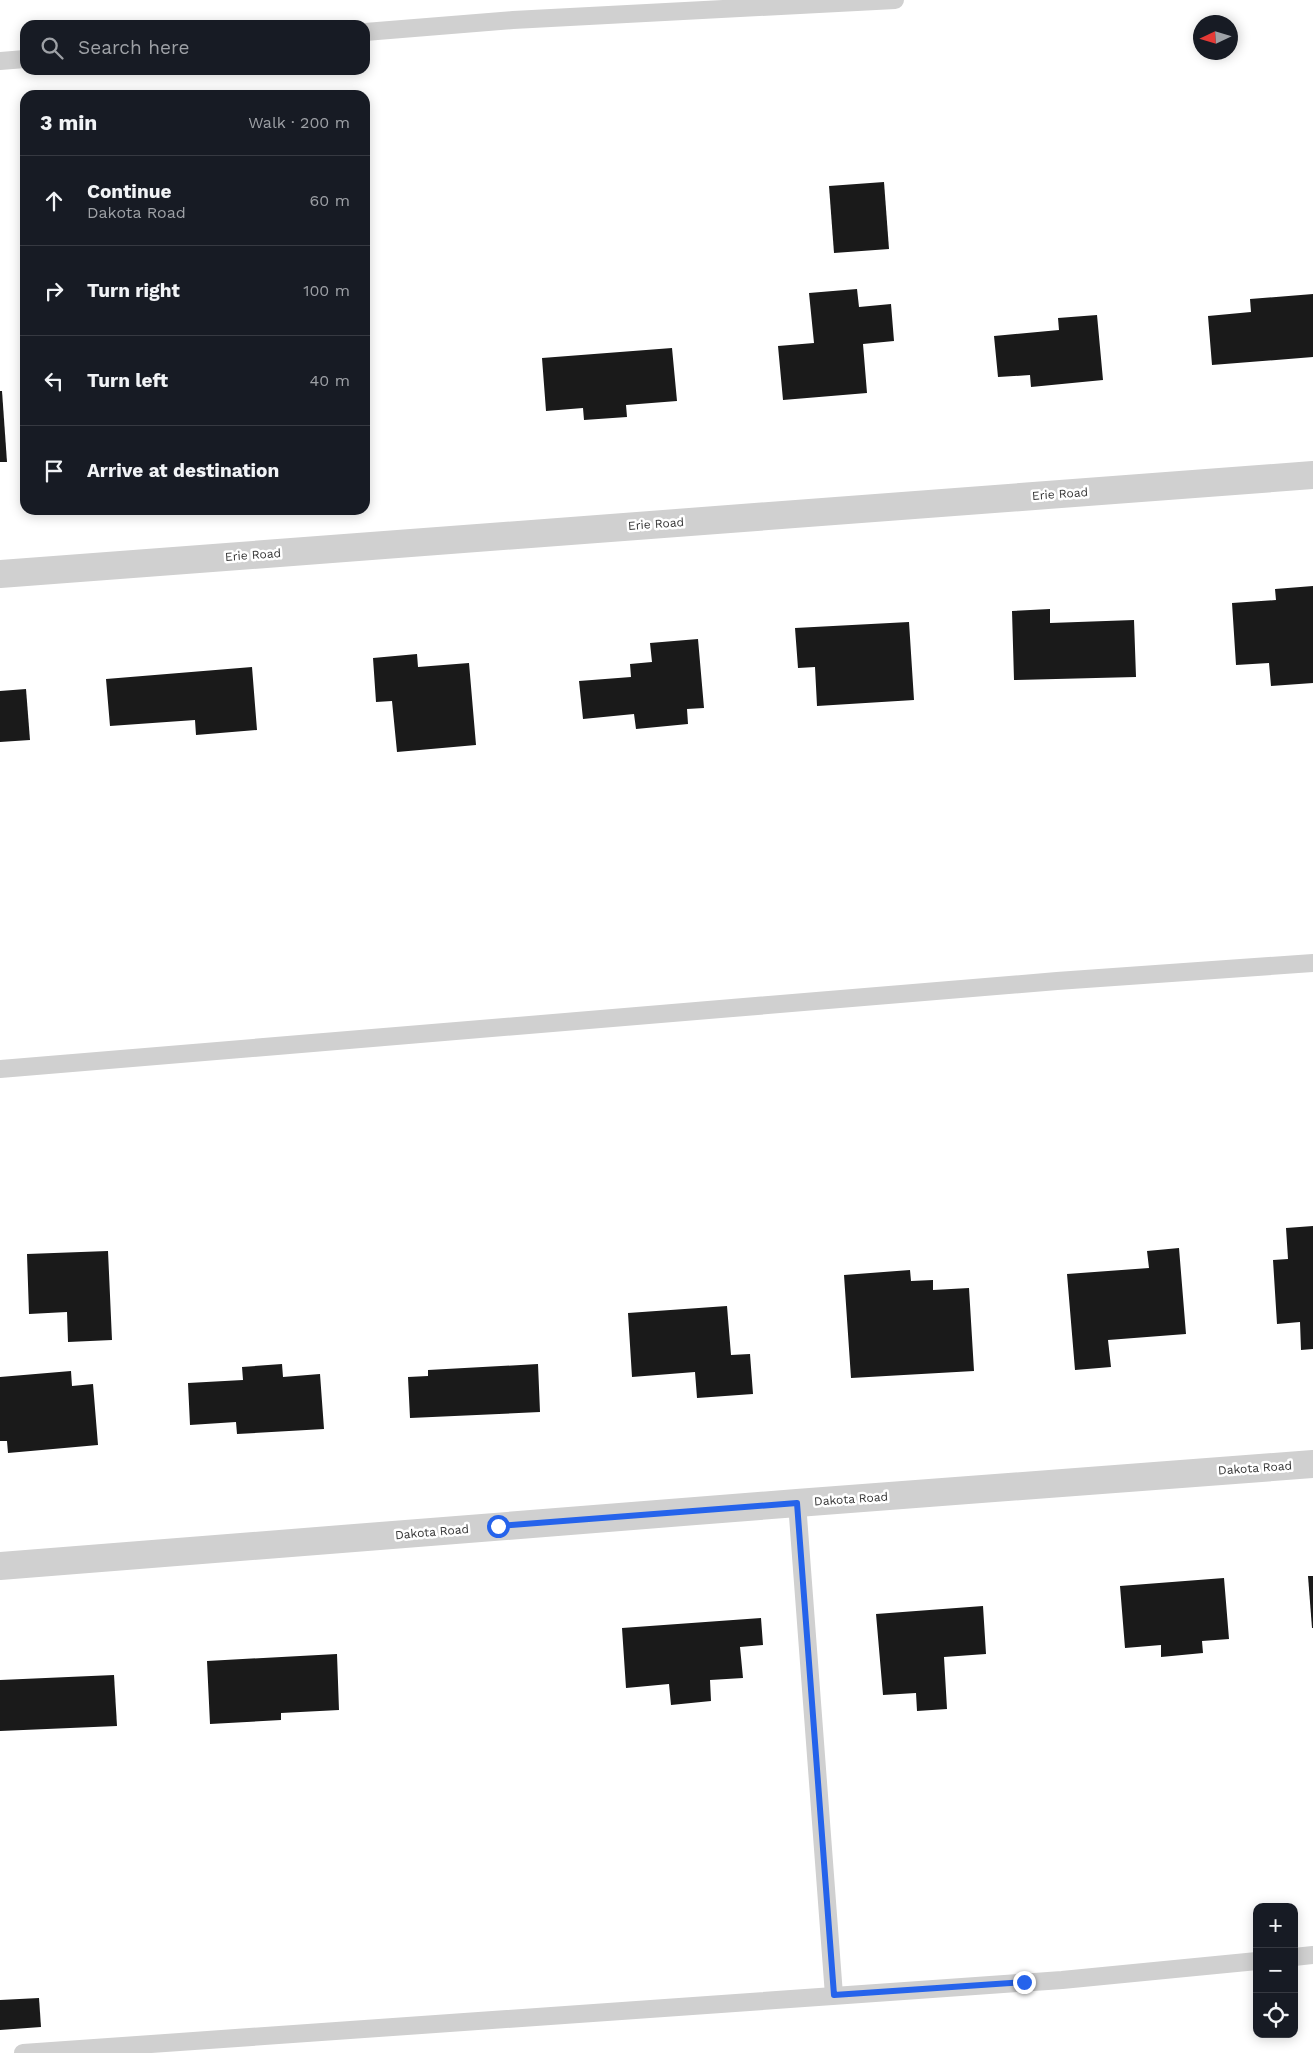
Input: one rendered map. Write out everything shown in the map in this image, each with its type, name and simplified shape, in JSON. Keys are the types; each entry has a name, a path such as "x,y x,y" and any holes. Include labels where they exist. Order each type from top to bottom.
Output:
{"street":[{"name":"Erie Road","path":"0,574 1313,475"},
{"name":"Dakota Road","path":"0,1566 1313,1464"}],"lane":[{"path":"370,32 513,20 896,0"},
{"path":"0,61 20,59"},
{"path":"0,1069 1057,980 1313,963"},
{"path":"797,1503 834,1995"},
{"path":"1298,1957 1313,1955"},
{"path":"23,2053 1062,1980 1253,1960"}],"building":[{"path":"884,182 889,249 834,253 829,186"},
{"path":"857,289 859,307 891,304 894,341 863,344 867,393 783,400 778,346 814,343 809,293"},
{"path":"1313,294 1313,357 1212,365 1208,316 1251,312 1250,299"},
{"path":"1097,315 1103,380 1031,387 1030,375 998,377 994,336 1059,330 1058,318"},
{"path":"672,348 677,401 626,405 627,417 584,420 583,408 546,411 542,358"},
{"path":"0,391 2,391 7,462 0,462"},
{"path":"1313,586 1313,683 1271,686 1269,663 1236,665 1232,603 1276,600 1275,589"},
{"path":"1050,609 1050,623 1134,620 1136,677 1014,680 1012,611"},
{"path":"909,622 914,700 817,706 815,667 798,668 795,628"},
{"path":"698,639 704,708 687,709 688,724 636,729 634,714 583,719 579,681 631,677 630,664 652,662 650,643"},
{"path":"417,654 418,667 469,663 476,745 397,752 392,701 376,702 373,658"},
{"path":"252,667 257,730 196,735 195,720 110,726 106,679"},
{"path":"26,689 30,740 0,742 0,691"},
{"path":"1313,1226 1313,1349 1301,1350 1300,1322 1277,1324 1273,1260 1288,1259 1286,1228"},
{"path":"1179,1248 1186,1334 1108,1340 1111,1367 1075,1370 1067,1274 1149,1268 1147,1251"},
{"path":"108,1251 112,1340 68,1342 67,1312 29,1314 27,1254"},
{"path":"910,1270 911,1281 933,1280 933,1290 969,1288 974,1371 851,1378 844,1275"},
{"path":"727,1306 731,1355 750,1354 753,1394 697,1398 695,1372 632,1377 628,1313"},
{"path":"282,1364 283,1377 320,1374 324,1429 237,1434 236,1422 190,1425 188,1383 243,1380 242,1367"},
{"path":"538,1364 540,1412 410,1418 408,1377 428,1376 428,1370"},
{"path":"71,1371 72,1386 93,1384 98,1445 8,1453 7,1441 0,1441 0,1377"},
{"path":"1308,1576 1313,1576 1313,1628 1312,1628"},
{"path":"1224,1578 1229,1639 1202,1641 1203,1653 1161,1657 1161,1645 1125,1648 1120,1586"},
{"path":"983,1606 986,1654 944,1657 947,1709 917,1711 916,1693 883,1695 876,1614"},
{"path":"761,1618 763,1645 740,1647 743,1678 710,1680 711,1701 671,1705 669,1684 626,1688 622,1628"},
{"path":"337,1654 339,1710 281,1713 281,1720 210,1724 207,1661"},
{"path":"114,1675 117,1726 0,1731 0,1680"},
{"path":"39,1998 41,2027 0,2030 0,2000"}],"route":[{"path":"498,1526 797,1503 834,1995 1024,1982"}]}
